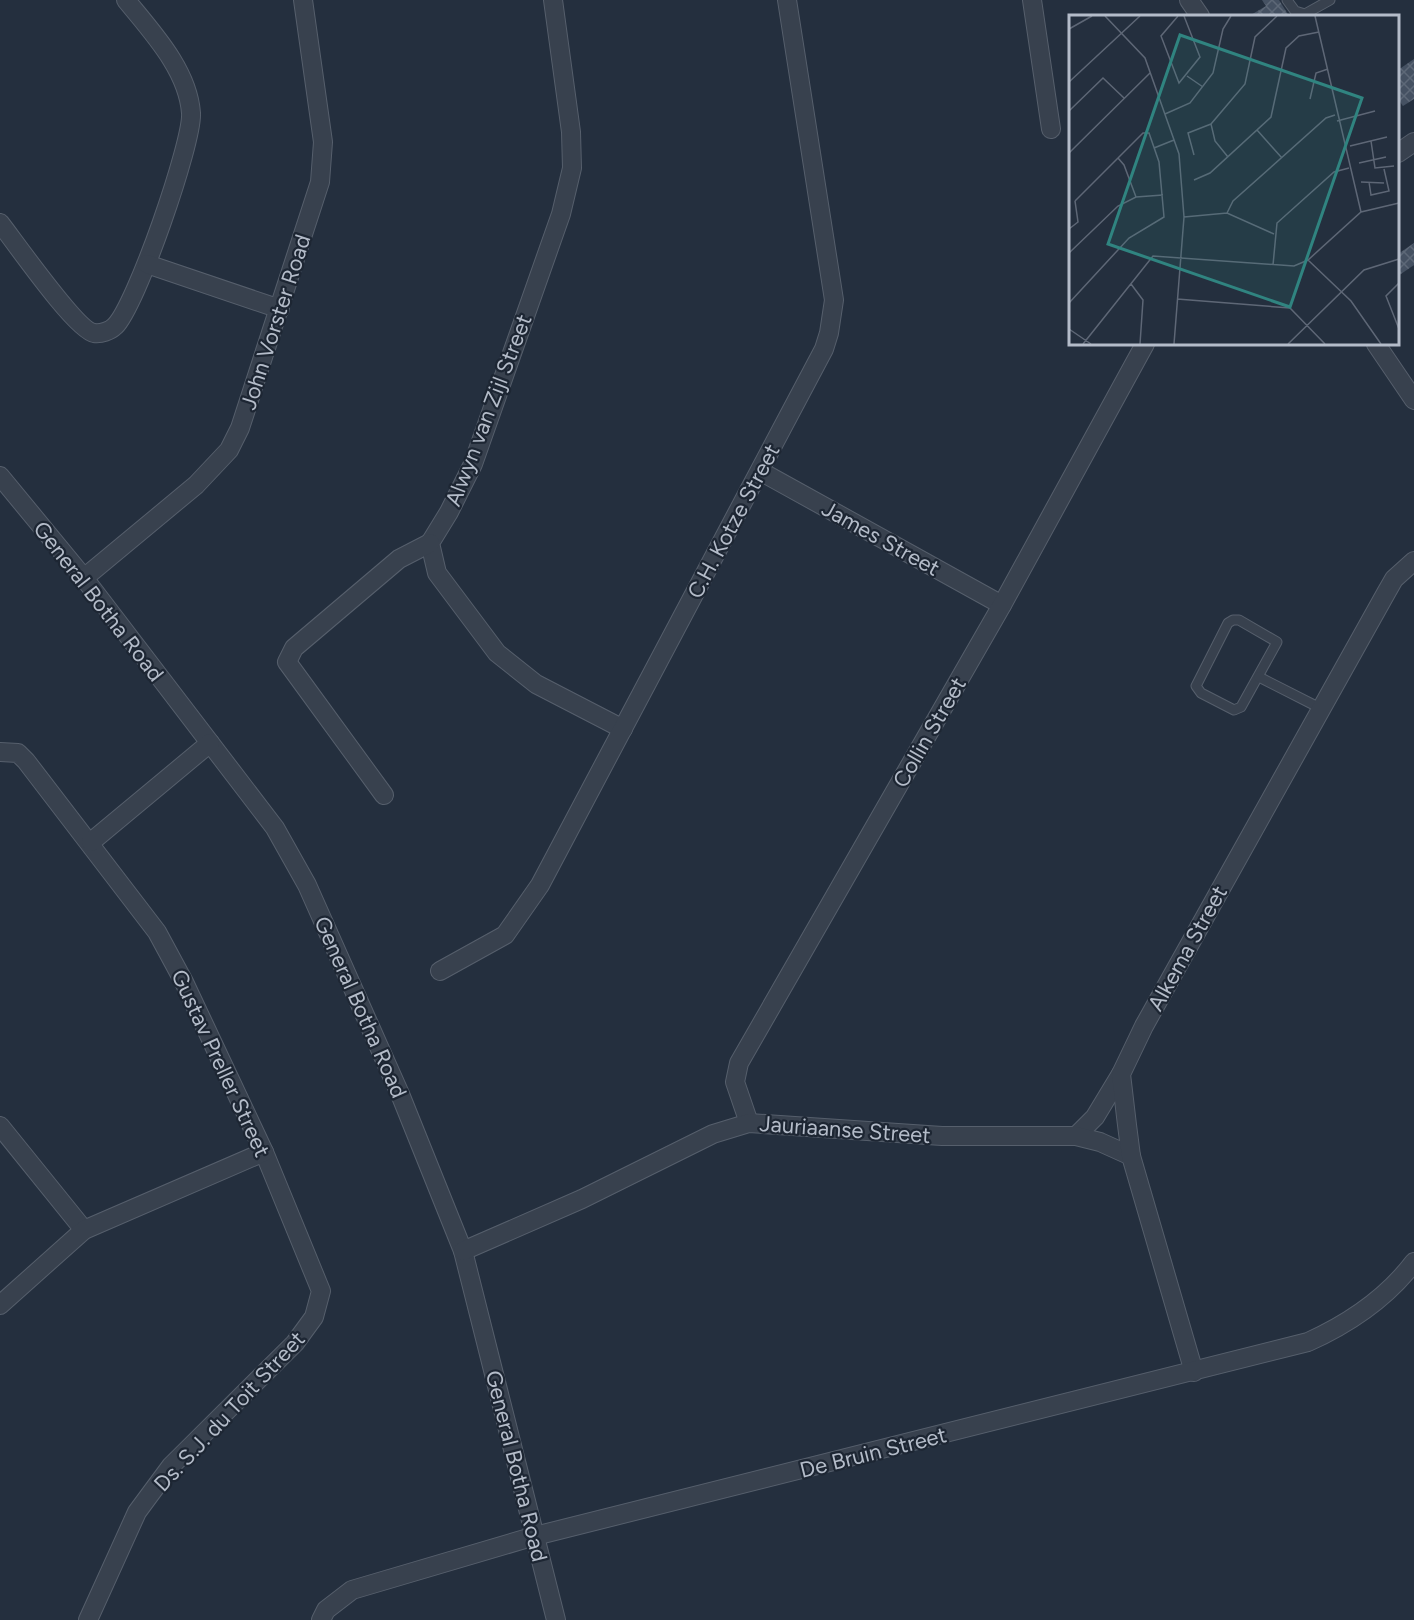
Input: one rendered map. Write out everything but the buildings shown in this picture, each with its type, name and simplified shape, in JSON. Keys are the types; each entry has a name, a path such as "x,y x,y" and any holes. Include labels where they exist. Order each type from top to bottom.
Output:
{"street":[{"path":"0,223 68,311 91,332 101,333 116,325 135,294 147,264 187,142 191,114 182,80 167,54 126,0"},
{"name":"John Vorster Road","path":"84,578 196,485 229,450 240,428 320,182 323,163 323,142 303,0"},
{"name":"Alwyn van Zijl Street","path":"430,543 449,512 473,464 561,214 569,184 572,132 554,0"},
{"name":"C.H. Kotze Street","path":"440,971 505,936 540,885 824,349 833,308 831,281 788,0"},
{"path":"1032,0 1051,129"},
{"path":"1190,0 1199,15"},
{"path":"1399,152 1414,142"},
{"path":"147,264 280,309"},
{"name":"Collin Street","path":"749,1123 735,1082 739,1063 1002,605 1144,345"},
{"path":"1377,345 1414,400"},
{"name":"James Street","path":"760,471 1002,605"},
{"name":"General Botha Road","path":"0,476 84,578 275,828 307,885 400,1094 463,1251 556,1620"},
{"path":"384,795 287,662 294,648 399,559 430,543 437,573 497,653 536,684 623,729"},
{"name":"Alkema Street","path":"1121,1074 1144,1026 1386,592 1394,579 1414,561"},
{"path":"91,842 210,743"},
{"name":"Gustav Preller Street","path":"0,752 18,753 26,761 91,842 157,932 184,982 264,1152 317,1276 321,1298"},
{"path":"1076,1136 1095,1117 1121,1074"},
{"path":"1121,1074 1131,1156 1194,1372"},
{"name":"Jauriaanse Street","path":"463,1251 582,1199 713,1134 749,1123 942,1136 1076,1136 1100,1142 1131,1156"},
{"path":"0,1126 84,1230"},
{"path":"0,1305 84,1230 264,1152"},
{"name":"De Bruin Street","path":"321,1620 332,1604 352,1590 535,1536 1308,1342 1339,1328 1364,1312 1414,1262"},
{"name":"Ds. S.J. du Toit Street","path":"88,1620 129,1526 142,1504 171,1466 295,1343 314,1317 321,1298"}],"lane":[{"path":"1287,0 1295,10 1303,15"},
{"path":"1307,15 1330,0"},
{"path":"1233,620 1239,620 1276,640 1259,677 1237,710 1231,710 1201,693 1196,686 1228,623 1233,620"},
{"path":"1259,677 1320,708"}]}
